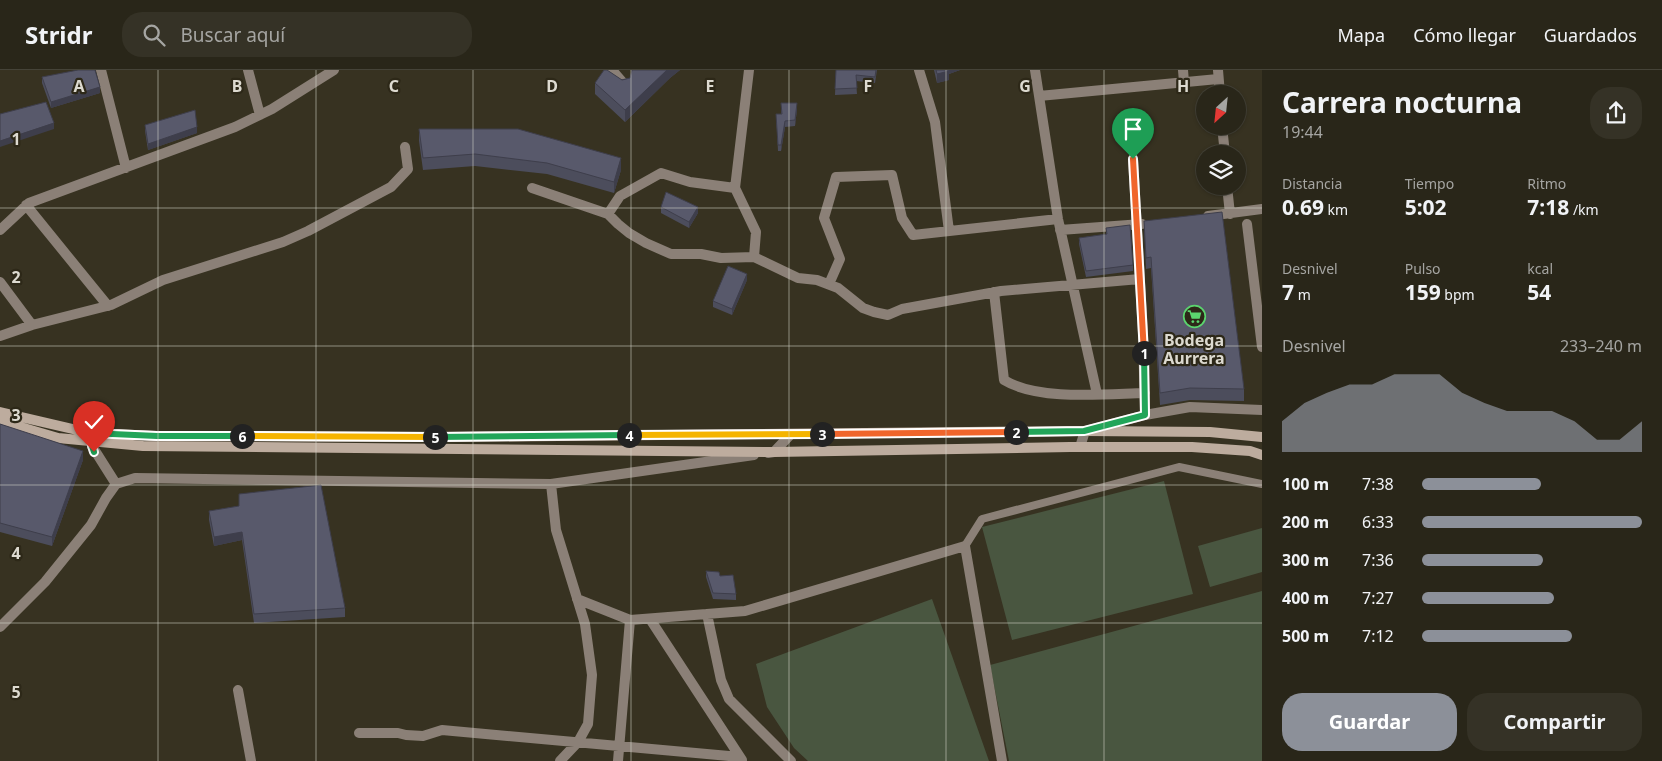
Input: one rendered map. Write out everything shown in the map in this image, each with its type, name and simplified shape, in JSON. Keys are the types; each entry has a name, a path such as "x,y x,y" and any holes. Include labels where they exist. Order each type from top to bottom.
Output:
{"main road":[{"path":"0,412 90,437 143,446 774,452 1192,446 1250,451 1262,455"},
{"path":"0,421 58,438 1084,431 1210,432 1262,437"}],"street":[{"path":"102,70 126,168"},
{"path":"248,70 260,115"},
{"path":"0,230 26,205 235,127 260,115 334,70"},
{"path":"612,70 625,85"},
{"path":"749,70 735,188 756,232 754,256"},
{"path":"919,70 935,122 948,231"},
{"path":"1035,70 1060,230 1097,394"},
{"path":"1183,70 1184,82"},
{"path":"1039,96 1184,82 1218,75"},
{"path":"0,336 32,325 108,306 163,280 283,242 308,232 391,187 408,169 405,147"},
{"path":"1133,159 1145,415"},
{"path":"608,214 620,196 661,173 690,182 735,188"},
{"path":"829,284 840,258 824,218 836,177 892,175 902,218 912,235 1058,219"},
{"path":"532,188 608,214 629,233 671,254 701,254 721,258 754,256 798,278 829,284 838,288 863,308 888,315 895,314 902,309 994,292 1140,279"},
{"path":"1228,195 1230,214"},
{"path":"26,205 108,306"},
{"path":"1202,217 1262,209"},
{"path":"1060,230 1156,222"},
{"path":"1247,224 1262,347"},
{"path":"0,282 32,325"},
{"path":"994,292 1004,380 1013,386 1047,393 1145,393"},
{"path":"1080,447 1084,431 1145,415 1190,407 1262,410"},
{"path":"0,627 45,582 91,524 116,484 135,478 551,484 774,452 791,434"},
{"path":"90,437 94,452 116,484"},
{"path":"551,484 556,530 585,624 592,676 588,724 578,742 560,761"},
{"path":"577,599 630,620 744,611 965,546 1002,761"},
{"path":"707,614 721,680 729,699 791,761"},
{"path":"650,619 741,759"},
{"path":"618,761 630,620"},
{"path":"238,690 250,761"},
{"path":"359,733 398,733 423,736 442,730 741,759"}],"lane":[{"path":"965,546 982,519 1179,467 1262,484"}],"green space":[{"path":"1164,481 1193,594 1012,640 982,527"},
{"path":"1262,528 1262,572 1210,587 1198,546"},
{"path":"1262,591 1262,761 1009,761 990,665"},
{"path":"932,599 989,761 808,761 794,748 767,707 756,664"}],"building":[{"path":"78,70 95,70 100,87 51,102 42,77"},
{"path":"604,70 622,80 630,78 632,70 667,70 625,110 595,83"},
{"path":"836,70 876,70 875,77 856,75 857,88 835,89"},
{"path":"936,70 949,70 949,71 937,74"},
{"path":"46,102 54,123 0,141 0,114"},
{"path":"781,103 797,103 795,120 785,121 781,145 778,145 776,114 782,114"},
{"path":"195,110 197,127 148,144 145,125"},
{"path":"419,129 518,129 621,158 614,182 547,163 475,154 423,158"},
{"path":"666,192 698,207 689,222 661,207"},
{"name":"Bodega Aurrera","path":"1222,212 1244,389 1190,388 1160,393 1151,257 1146,258 1144,221"},
{"path":"1130,225 1133,265 1086,271 1079,238 1107,234 1106,228"},
{"path":"728,266 747,274 732,309 713,301"},
{"path":"0,424 83,451 52,537 0,523"},
{"path":"321,485 345,608 254,614 242,532 214,537 209,511 239,506 239,494"},
{"path":"706,571 719,572 720,576 733,575 736,594 713,593"}],"place":[{"name":"Bodega Aurrera","path":"1194,316"}],"route":[{"path":"94,452 90,441 90,433 157,436 441,437 1084,431 1145,415 1143,333 1133,159"}]}
